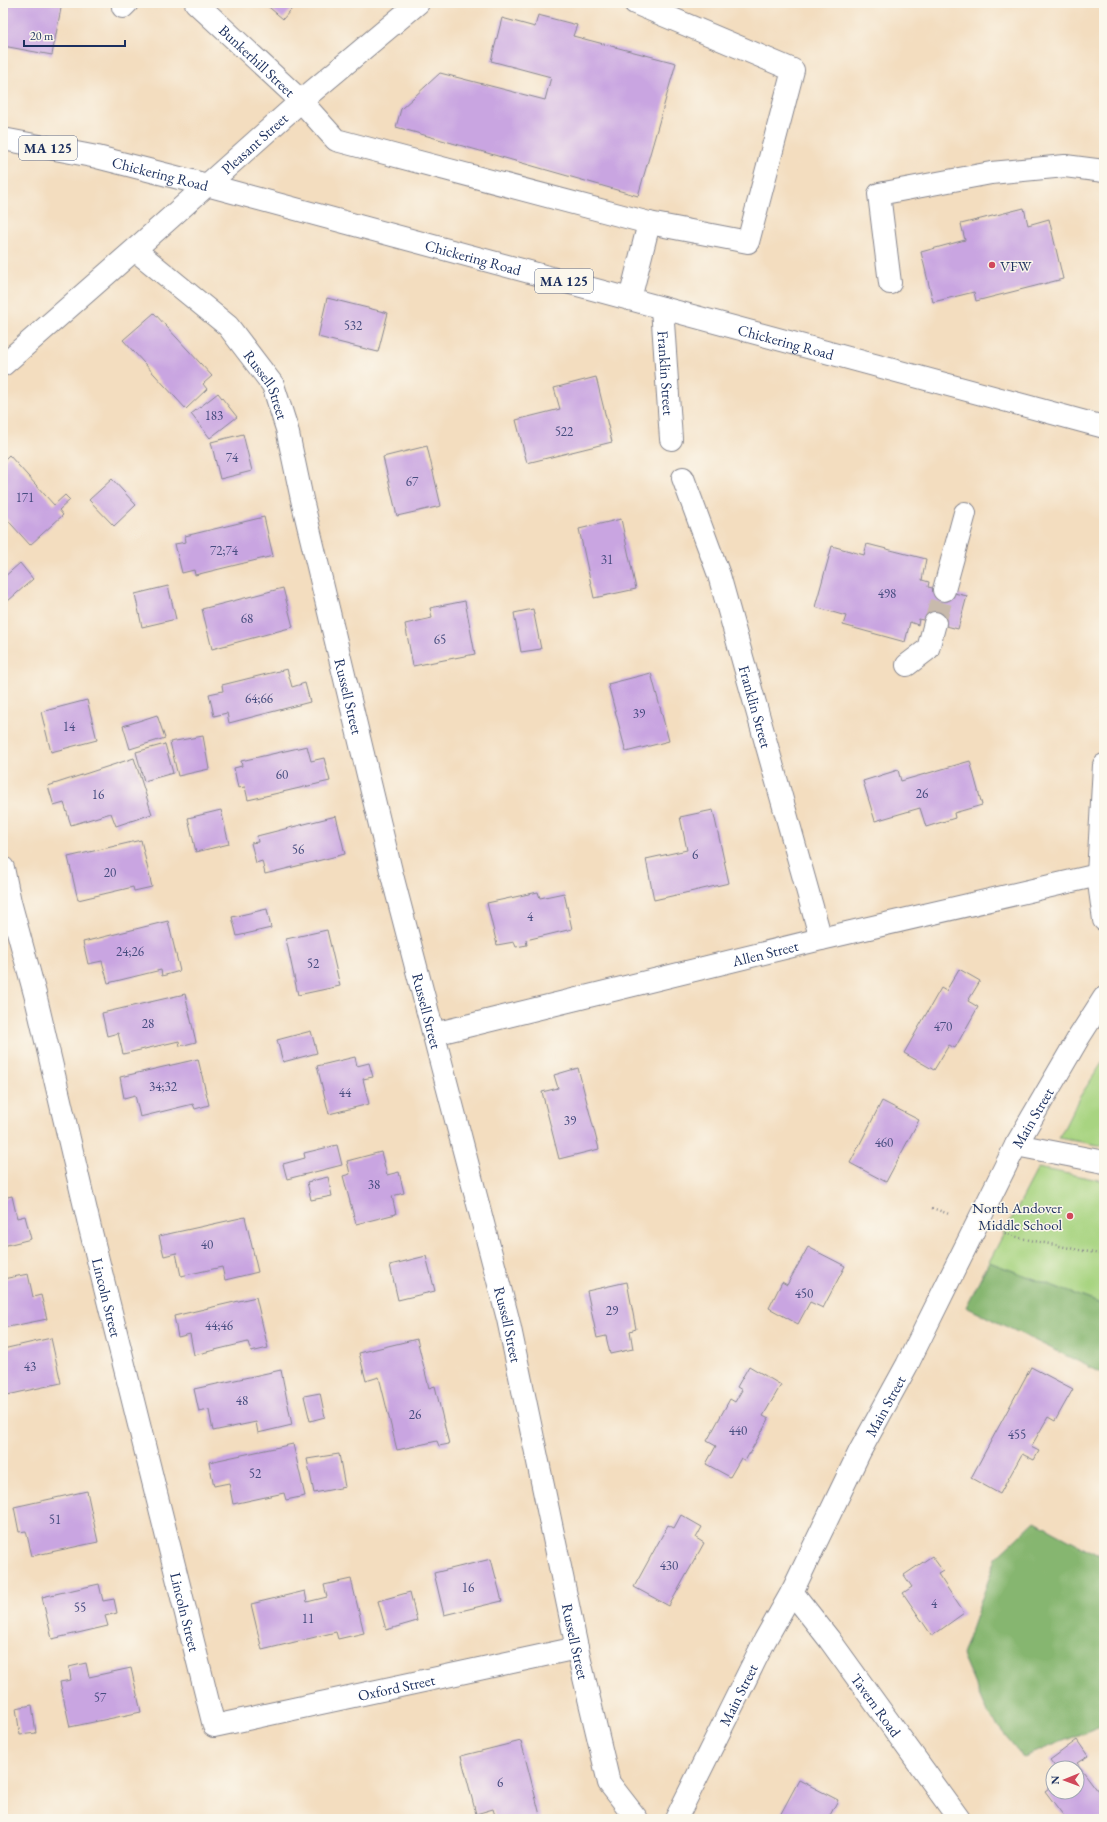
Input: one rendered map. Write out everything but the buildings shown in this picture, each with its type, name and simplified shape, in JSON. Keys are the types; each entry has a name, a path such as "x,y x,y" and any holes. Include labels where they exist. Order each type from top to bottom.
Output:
{"street":[{"name":"Bunkerhill Street","path":"196,3 301,101 336,140 648,223 748,242 793,70 635,3"},
{"name":"Pleasant Street","path":"3,365 135,250 301,101 418,3"},
{"name":"Chickering Road","path":"3,140 97,157 207,185 1104,427"},
{"path":"890,283 879,194 991,173 1058,166 1104,171"},
{"path":"630,299 648,223"},
{"name":"Russell Street","path":"135,250 228,326 273,385 287,429 303,504 390,867 508,1319 577,1648 609,1783 637,1819"},
{"name":"Franklin Street","path":"662,308 671,438"},
{"name":"Franklin Street","path":"683,478 719,575 821,939"},
{"path":"944,590 965,513"},
{"path":"907,665 928,648 934,623"},
{"path":"1104,765 1103,809 1098,875 1104,920"},
{"name":"Lincoln Street","path":"3,868 10,902 35,994 90,1228 214,1726"},
{"name":"Allen Street","path":"434,1034 821,939 1098,875"},
{"name":"Main Street","path":"676,1819 765,1640 792,1592 860,1451 906,1365 1016,1145 1079,1037 1104,998"},
{"path":"1016,1145 1104,1162"},
{"name":"Tavern Road","path":"792,1592 829,1639 959,1819"},
{"name":"Oxford Street","path":"214,1726 577,1648"}],"path":[{"path":"932,1208 1020,1238 1104,1255"}],"green space":[{"path":"1104,1060 1104,1146 1059,1138 1079,1098"},
{"name":"North Andover Middle School","path":"1038,1168 1104,1181 1104,1305 989,1262"},
{"path":"989,1262 1104,1305 1104,1374 966,1307"},
{"path":"1035,1521 1104,1558 1104,1725 1023,1757 987,1713 962,1655 996,1558"}],"tunnel":[{"path":"935,623 944,590"}],"place":[{"name":"VFW","path":"992,265"},
{"name":"North Andover Middle School","path":"1070,1216"}]}
